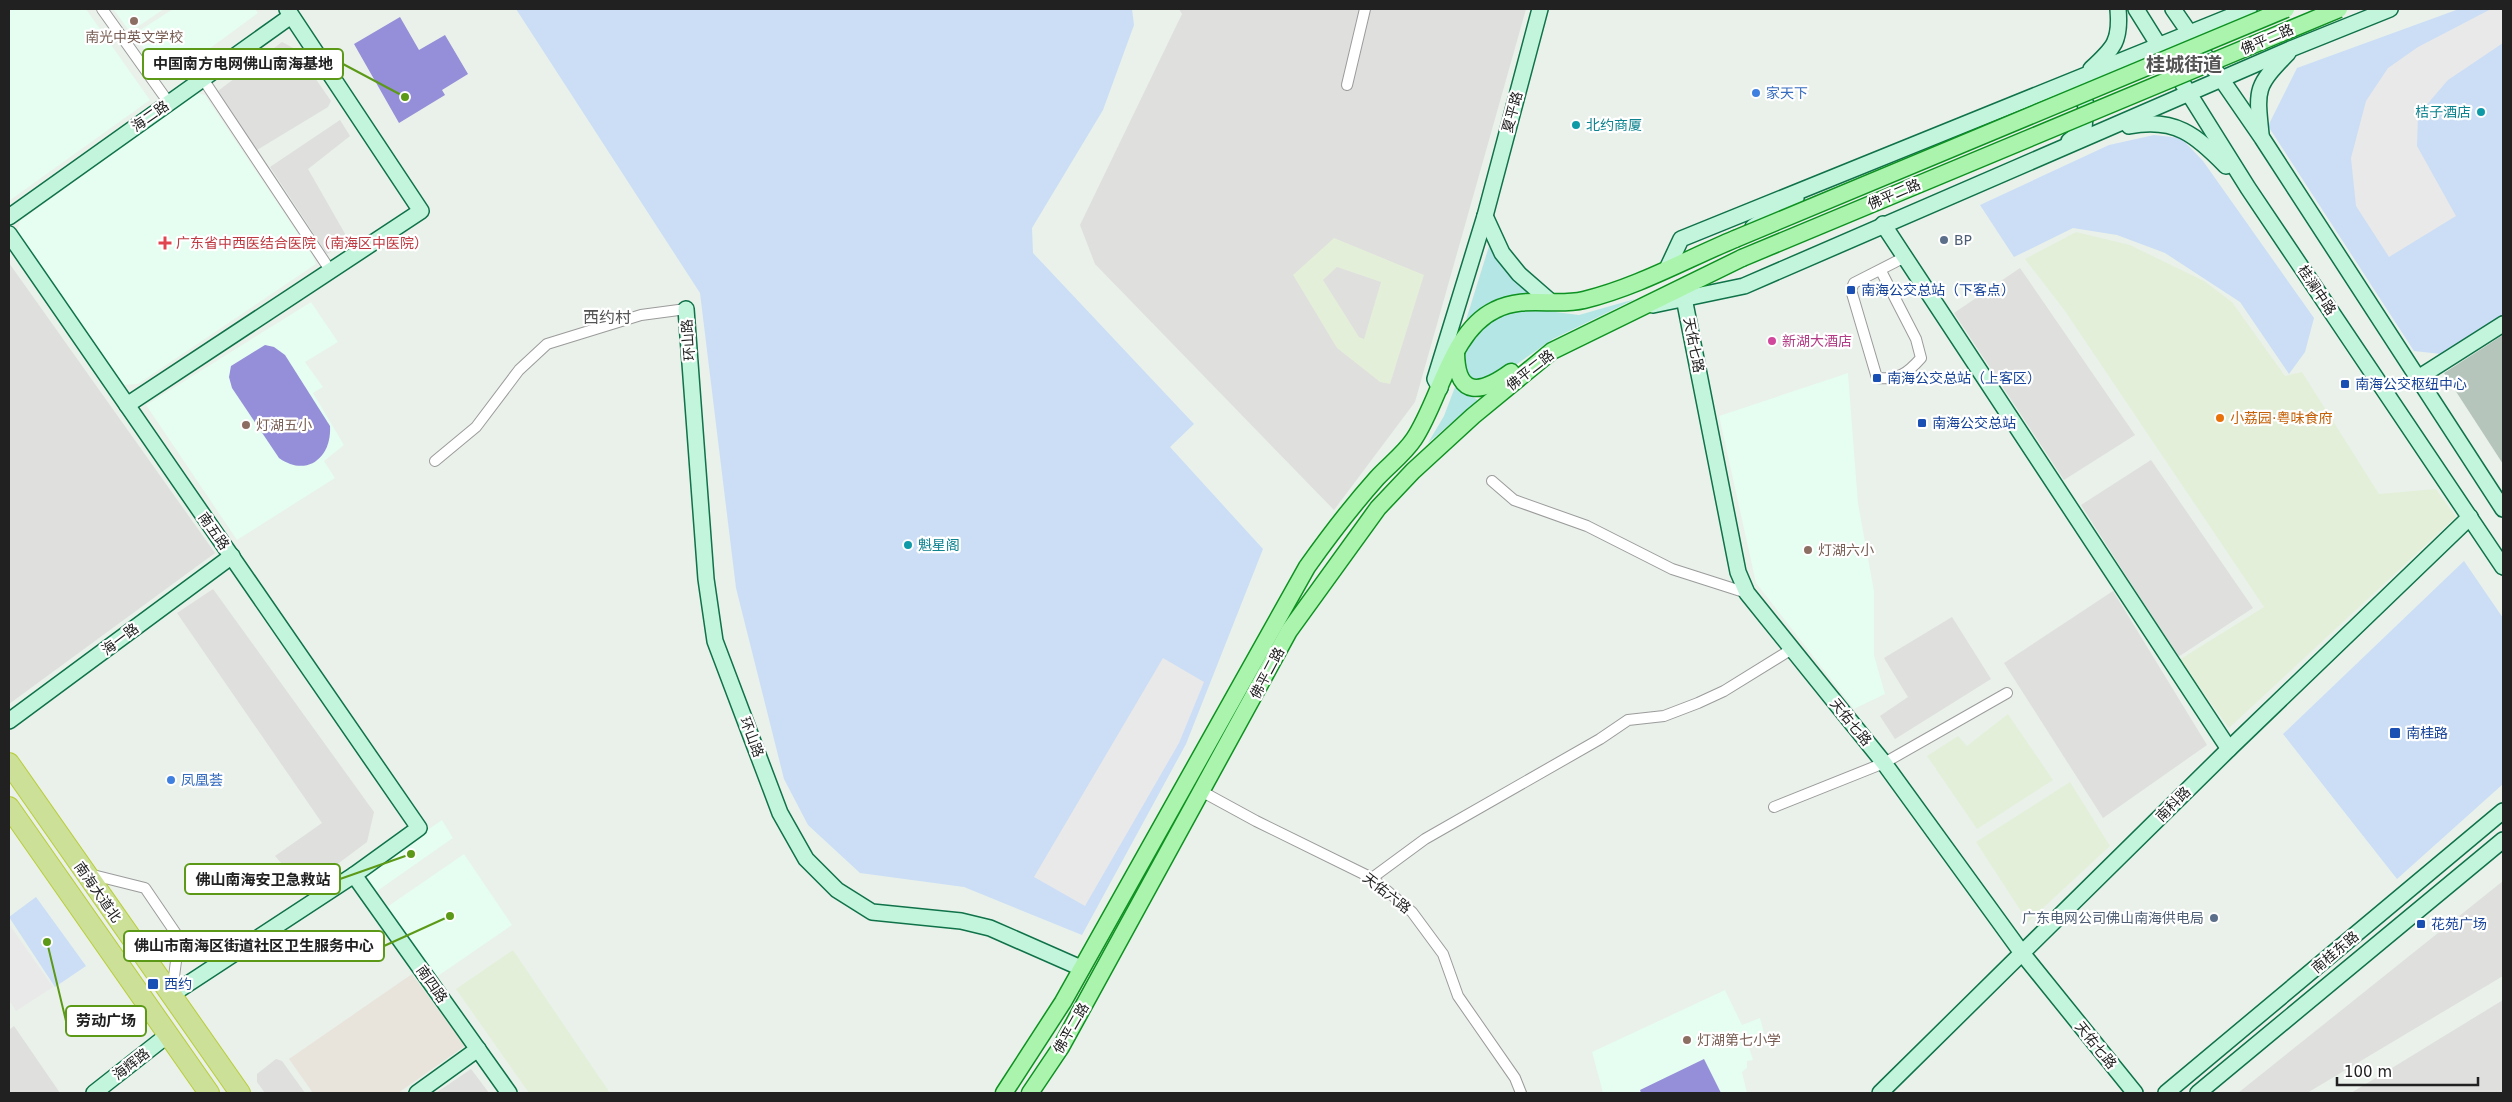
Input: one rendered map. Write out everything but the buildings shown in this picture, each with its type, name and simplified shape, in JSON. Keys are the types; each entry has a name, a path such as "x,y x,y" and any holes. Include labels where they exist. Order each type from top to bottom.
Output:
{"highway":[{"name":"南海大道北","path":"9,762 85,874 240,1093"},
{"name":"南海大道北","path":"9,807 210,1093"}],"main road":[{"name":"夏平路","path":"1440,388 1435,380 1485,216 1540,9"},
{"path":"2083,76 2112,50 2120,26 2118,9"},
{"name":"桂澜中路","path":"2136,9 2248,188 2503,567"},
{"path":"2173,9 2191,32 2262,138 2503,509"},
{"path":"1667,269 1681,239 2249,9"},
{"path":"2254,9 2247,13 2247,31 2261,47 2273,51 2292,48"},
{"name":"佛平二路","path":"1004,1093 1048,1028 1306,567 1331,533 1377,478 1413,441 1471,327 1494,310 1521,301 1551,302 1581,300 1598,296 1667,269 2286,9"},
{"name":"佛平二路","path":"1030,1093 1061,1047 1289,631 1378,508 1413,471 1473,416 1552,351 1742,258 2339,9"},
{"path":"1640,308 1744,286 2292,48 2390,9"},
{"name":"海二路","path":"9,217 203,79 289,12"},
{"path":"127,404 420,211 289,12"},
{"path":"2262,138 2257,101 2264,78 2292,48"},
{"path":"2041,93 2073,90 2086,104 2084,129 2060,149"},
{"path":"2103,131 2146,122 2166,124 2199,138 2248,188"},
{"path":"1735,239 1818,183"},
{"path":"1485,216 1502,253 1519,274 1551,302"},
{"path":"1711,249 1729,218"},
{"path":"1883,224 2229,748"},
{"name":"南五路","path":"9,234 419,828 354,875"},
{"name":"天佑七路","path":"1684,298 1738,572 1747,593 1884,763 2022,953 2135,1093"},
{"name":"环山路","path":"686,308 706,578 716,641 780,813 806,859 837,890 872,912 961,921 990,928 1081,968"},
{"path":"2418,378 2503,324"},
{"path":"1456,354 1457,371 1465,385 1472,388 1481,388 1492,385 1537,354 1552,351"},
{"name":"南科路","path":"1880,1093 2229,748 2470,517"},
{"name":"海一路","path":"9,721 232,556"},
{"name":"南桂东路","path":"2166,1093 2503,811"},
{"name":"南桂东路","path":"2198,1093 2216,1087 2503,840"},
{"path":"171,996 354,875"},
{"name":"南四路","path":"354,875 509,1093"},
{"name":"海辉路","path":"94,1093 169,1034"},
{"path":"416,1093 478,1049"}],"street":[{"path":"102,9 169,103"},
{"path":"1347,85 1365,9"},
{"path":"203,79 330,270"},
{"path":"1881,271 1916,339 1921,358 1911,370 1893,379 1877,378 1851,290 1854,283 1881,271 1905,257"},
{"path":"435,461 476,427 519,370 547,344 640,314 686,308"},
{"path":"1492,481 1514,500 1587,526 1672,569 1747,593"},
{"path":"1372,878 1425,839 1600,740 1628,720 1664,716 1724,691 1792,649"},
{"path":"1774,807 1884,763 2007,693"},
{"name":"天佑六路","path":"1201,791 1256,822 1372,878 1412,912 1443,954 1458,996 1514,1078 1521,1093"},
{"path":"85,874 145,888 179,938 171,996"}],"shaded area":[{"path":"9,9 86,9 150,100 9,201"},
{"name":"南光中英文学校","path":"113,9 164,9 130,32"},
{"path":"173,9 255,9 258,13 175,74 157,68 134,34"},
{"path":"516,9 1132,9 1134,25 1103,110 1032,228 1033,253 1194,424 1170,447 1263,549 1186,744 1082,935 964,887 860,873 808,825 784,779 736,588 700,293"},
{"path":"1179,9 1526,9 1415,402 1334,510 1095,264 1080,225 1182,14"},
{"path":"2459,9 2503,9 2503,315 2441,354 2414,351 2268,126 2297,68"},
{"path":"2491,9 2503,9 2503,43 2448,80 2418,115 2417,146 2456,216 2389,257 2356,206 2351,158 2366,101 2388,68 2418,47"},
{"path":"400,17 419,50 445,35 468,74 442,90 445,95 399,123 354,44"},
{"path":"282,42 295,49 331,101 328,107 257,150 218,91"},
{"name":"广东省中西医结合医院（南海区中医院）","path":"197,93 205,95 313,256 316,264 138,384 121,385 17,231 20,221"},
{"path":"340,120 350,136 308,169 348,239 327,254 270,167"},
{"path":"2154,135 2181,138 2203,161 2314,318 2305,352 2289,374 2240,302 2165,253 2117,235 2073,228 2014,257 1980,205 2109,145"},
{"path":"2076,232 2130,245 2204,281 2232,302 2285,376 2302,372 2379,494 2436,489 2456,517 2229,728 2179,660 2264,607 2065,311 2025,259"},
{"path":"1334,238 1424,275 1390,384 1380,382 1337,348 1293,275","holes":["1337,267 1381,282 1364,339 1359,337 1323,280"]},
{"path":"1490,243 1535,293 1517,294 1496,300 1466,320"},
{"path":"9,263 215,553 9,704"},
{"path":"2020,268 2135,435 2064,480 1954,313"},
{"path":"1635,299 1553,339 1488,384 1476,384 1461,371 1465,347 1478,328 1510,311 1532,309 1579,315"},
{"name":"灯湖五小","path":"311,302 338,342 305,362 323,387 313,393 344,445 324,461 335,478 237,540 146,405"},
{"path":"2503,335 2503,464 2444,373"},
{"path":"265,345 274,347 285,355 330,426 330,437 327,447 316,461 308,465 289,464 279,458 232,388 229,377 231,366"},
{"name":"灯湖六小","path":"1848,373 1858,503 1874,591 1874,655 1885,694 1854,709 1756,583 1719,416"},
{"path":"1455,387 1478,400 1428,443 1444,416"},
{"path":"2151,460 2253,608 2178,657 2081,505"},
{"path":"2464,561 2503,618 2503,784 2397,879 2283,734"},
{"path":"213,589 374,812 367,842 304,889 275,856 322,823 177,613"},
{"path":"2113,591 2207,745 2103,818 2004,663"},
{"path":"1952,617 1991,679 1895,739 1880,716 1908,697 1884,658"},
{"path":"1163,658 1204,682 1179,743 1085,906 1034,877"},
{"path":"2008,714 2053,780 1977,829 1927,756 1958,736 1967,746"},
{"path":"2070,782 2110,846 2028,922 1976,842"},
{"path":"442,820 453,838 373,894 366,881 368,870"},
{"path":"464,854 512,925 435,978 387,907"},
{"path":"2503,881 2503,976 2307,1093 2238,1093"},
{"path":"36,897 86,966 55,987 9,917"},
{"path":"9,924 53,987 16,1011 9,1000"},
{"path":"513,950 610,1093 529,1093 456,989"},
{"path":"412,974 465,1046 398,1093 313,1093 289,1059"},
{"name":"灯湖第七小学","path":"1725,990 1742,1025 1760,1018 1765,1036 1748,1044 1753,1060 1747,1061 1747,1068 1742,1072 1747,1093 1603,1093 1592,1052"},
{"path":"2503,1000 2503,1093 2351,1093 2374,1079"},
{"path":"14,1026 60,1093 9,1093 9,1030"},
{"path":"276,1059 282,1061 305,1093 265,1093 257,1082 257,1074"},
{"path":"1704,1059 1721,1093 1641,1093 1640,1090"},
{"path":"471,1069 489,1093 436,1093"}],"place":[{"name":"南光中英文学校","path":"134,21"},
{"name":"家天下","path":"1756,93"},
{"name":"中国南方电网佛山南海基地","path":"405,97"},
{"name":"桔子酒店","path":"2481,112"},
{"name":"北约商厦","path":"1576,125"},
{"name":"BP","path":"1944,240"},
{"name":"广东省中西医结合医院（南海区中医院）","path":"165,243"},
{"name":"南海公交总站（下客点）","path":"1851,290"},
{"name":"新湖大酒店","path":"1772,341"},
{"name":"南海公交总站（上客区）","path":"1877,378"},
{"name":"南海公交枢纽中心","path":"2345,384"},
{"name":"小荔园·粤味食府","path":"2220,418"},
{"name":"南海公交总站","path":"1922,423"},
{"name":"灯湖五小","path":"246,425"},
{"name":"魁星阁","path":"908,545"},
{"name":"灯湖六小","path":"1808,550"},
{"name":"南桂路","path":"2395,733"},
{"name":"凤凰荟","path":"171,780"},
{"name":"佛山南海安卫急救站","path":"411,854"},
{"name":"佛山市南海区街道社区卫生服务中心","path":"450,916"},
{"name":"广东电网公司佛山南海供电局","path":"2214,918"},
{"name":"花苑广场","path":"2421,924"},
{"name":"劳动广场","path":"47,942"},
{"name":"西约","path":"153,984"},
{"name":"灯湖第七小学","path":"1687,1040"}],"district":[{"name":"桂城街道","path":"2184,64"},
{"name":"西约村","path":"607,317"}]}
